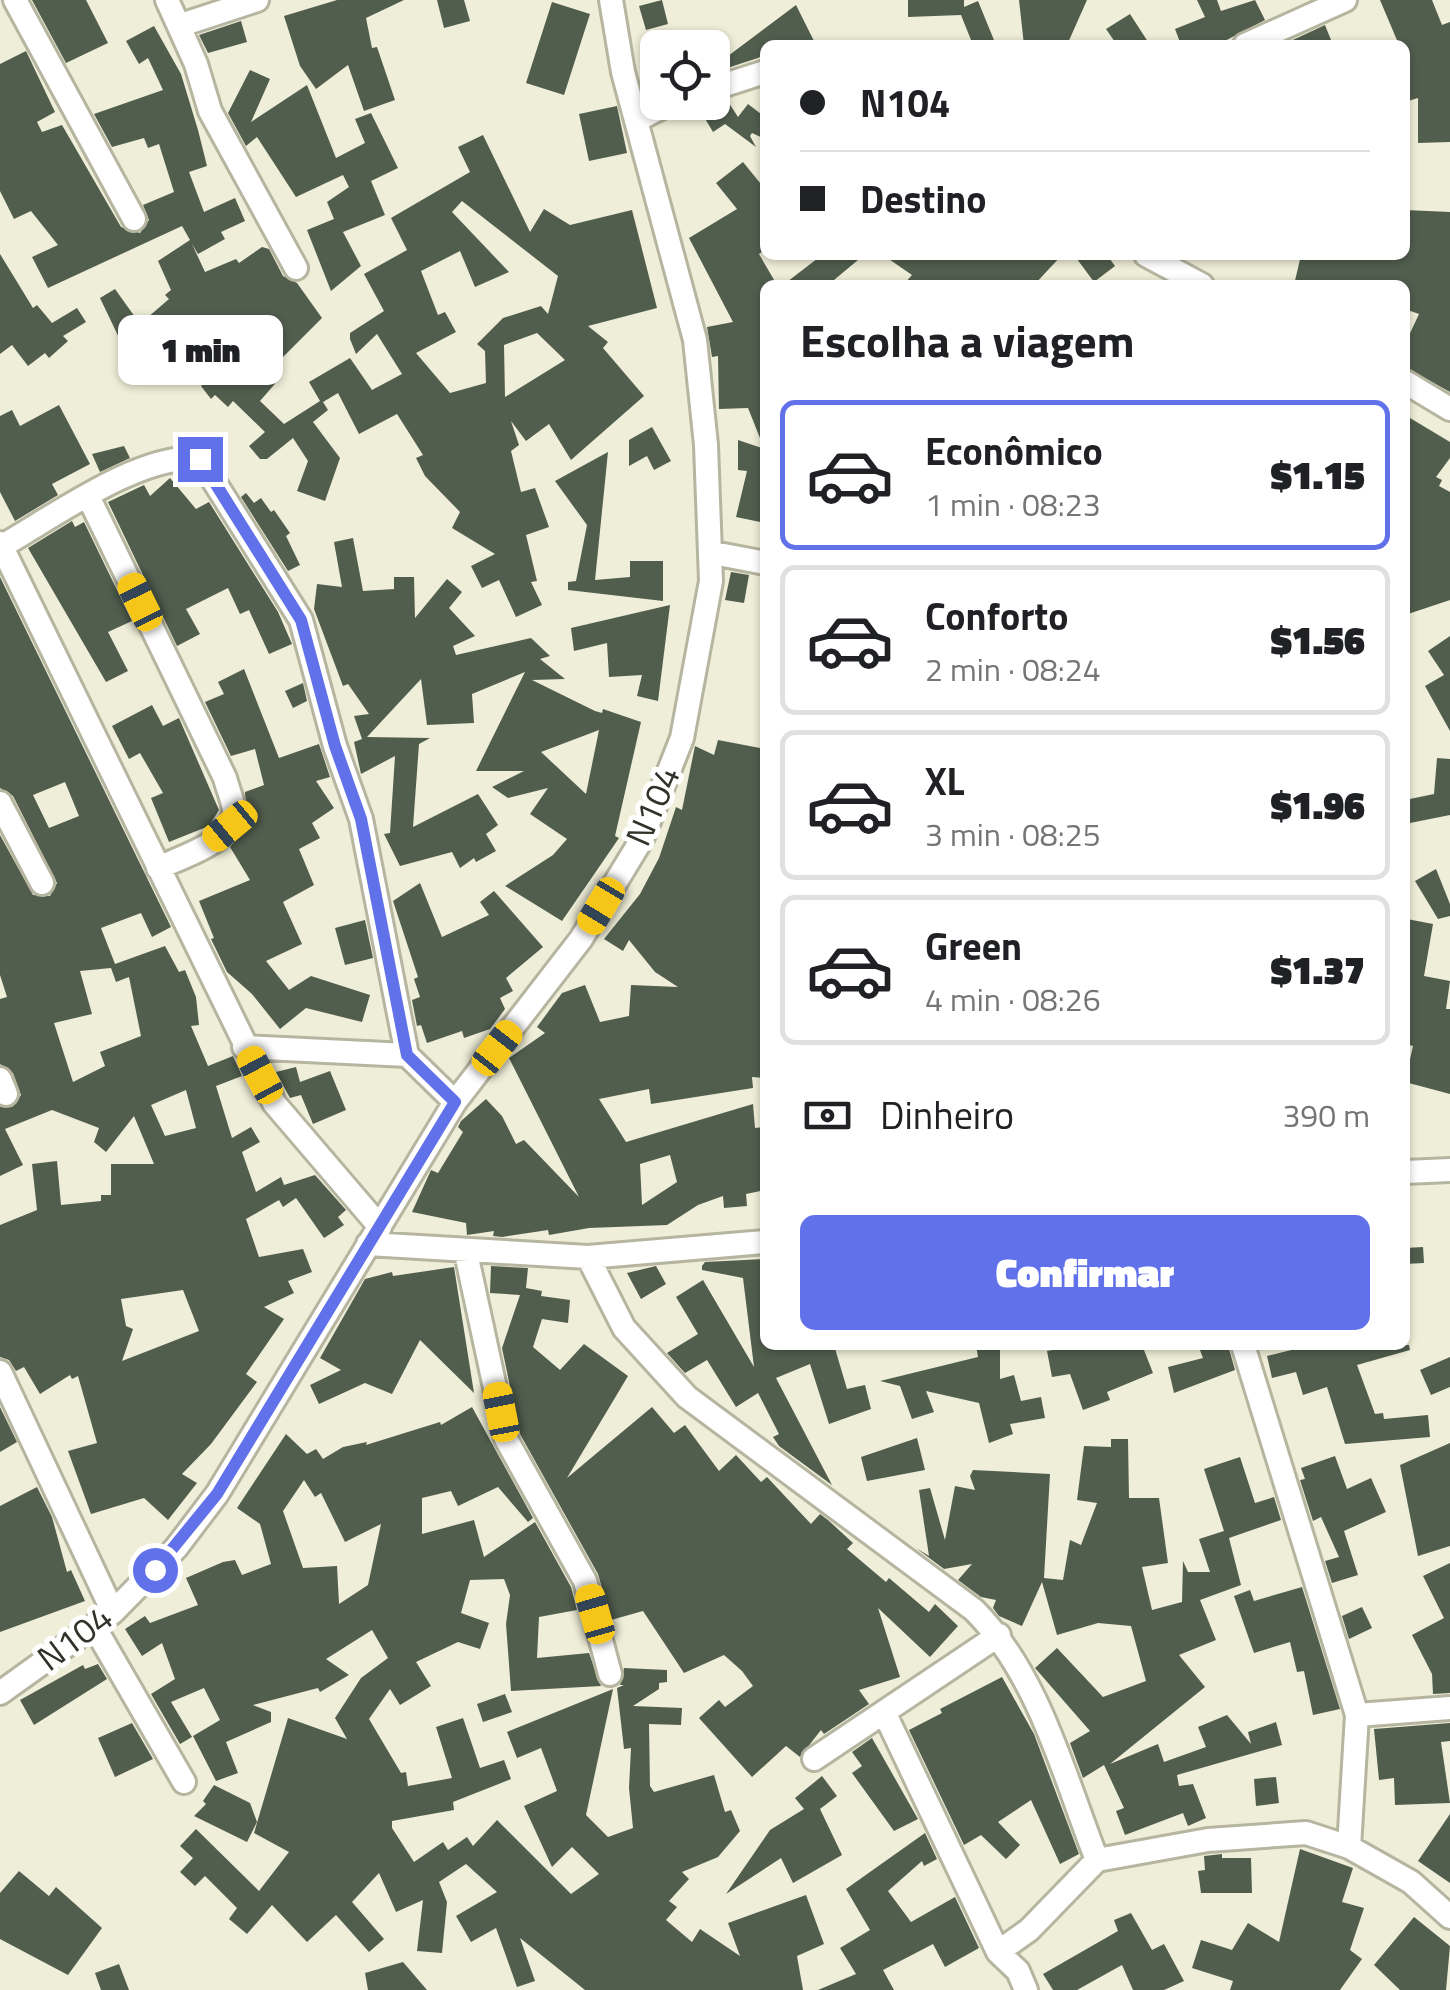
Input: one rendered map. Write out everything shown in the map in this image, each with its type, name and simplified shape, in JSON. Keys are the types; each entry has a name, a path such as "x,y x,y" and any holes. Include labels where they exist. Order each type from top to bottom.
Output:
{"street":[{"path":"15,0 134,219"},
{"path":"167,0 181,26 210,112 296,268"},
{"path":"181,26 257,0"},
{"name":"N104","path":"0,1693 113,1612 176,1548 217,1494 455,1102 580,940 642,839 682,738 713,553 695,340 623,72 612,0"},
{"name":"N104","path":"623,72 626,0"},
{"path":"1256,40 1345,0"},
{"path":"730,84 760,74"},
{"path":"1155,260 1193,280"},
{"path":"1410,385 1450,409"},
{"path":"455,1102 407,1055 361,819 335,746 301,620 200,459 178,456 88,496 1,545 274,1103 374,1235 466,1253 588,1256 760,1242"},
{"path":"88,496 225,778 234,810 230,826 208,844 158,868"},
{"path":"713,553 760,561"},
{"path":"0,803 42,883"},
{"path":"244,1047 407,1055"},
{"path":"1410,1172 1450,1170"},
{"path":"466,1253 506,1439 585,1581 610,1674"},
{"path":"588,1256 624,1328 686,1397 974,1610 1000,1635 1021,1670 1097,1860"},
{"path":"1244,1350 1356,1715 1349,1847"},
{"path":"0,1372 113,1612"},
{"path":"95,1628 184,1782"},
{"path":"814,1759 1000,1635"},
{"path":"1356,1715 1450,1708"},
{"path":"885,1714 998,1952 1018,1970 1026,1990"},
{"path":"998,1952 1029,1930 1097,1860 1208,1840 1306,1834 1349,1847 1411,1882 1450,1916"}],"building":[{"path":"32,0 86,0 108,43 66,63"},
{"path":"337,0 404,0 366,18 372,48 377,47 395,100 364,111 348,65 316,89 300,66 284,16"},
{"path":"437,0 464,0 470,21 444,28"},
{"path":"662,0 668,24 646,30 639,6"},
{"path":"908,0 964,0 964,7 978,1 994,40 971,40 961,15 908,17"},
{"path":"1019,0 1087,0 1069,40 1023,40"},
{"path":"1197,0 1217,0 1221,11 1255,0 1265,20 1227,40 1179,40 1175,29 1205,17"},
{"path":"1380,0 1432,0 1442,25 1450,22 1450,142 1418,143 1418,98 1410,100 1410,40 1397,40"},
{"path":"552,2 590,14 564,95 526,83"},
{"path":"796,5 814,40 760,40 758,58 730,67 730,54"},
{"path":"1130,14 1147,40 1114,40 1106,29"},
{"path":"241,21 247,42 208,53 199,35"},
{"path":"1325,25 1331,40 1293,40"},
{"path":"154,26 181,74 198,130 207,166 189,172 204,212 235,198 245,221 221,232 225,239 198,254 192,244 205,272 236,259 239,263 262,247 269,249 283,276 297,283 322,318 271,369 280,378 260,401 284,424 320,401 309,382 350,358 372,390 402,374 377,334 356,354 350,339 350,333 384,311 364,274 407,250 391,218 470,172 458,147 483,135 530,232 544,209 570,225 632,210 657,308 588,326 608,342 603,348 644,396 571,460 549,424 526,441 511,421 519,445 511,451 521,492 535,488 549,527 526,535 537,581 531,582 542,605 516,617 499,580 482,588 471,566 495,554 452,528 460,512 425,476 416,458 423,455 397,414 359,434 338,393 323,402 328,410 313,422 340,458 325,501 297,491 308,461 293,438 267,459 260,459 249,446 265,432 233,401 228,407 215,395 211,399 201,386 220,365 171,327 150,346 156,358 134,369 100,298 115,289 140,324 169,299 165,295 171,290 158,261 190,240 182,226 48,288 32,257 58,245 31,211 14,219 0,191 0,64 26,51 55,112 37,122 42,132 62,125 121,227 140,233 149,220 143,205 174,192 159,144 148,148 144,138 112,147 94,114 163,90 148,58 139,64 126,41","holes":["462,201 558,276 548,314 541,306 503,318 477,344 485,351 486,383 450,393 416,353 456,332 445,312 438,315 421,271 460,251 475,287 509,272 452,212","537,333 565,360 505,397 504,345"]},
{"path":"250,70 270,79 251,122 307,85 336,158 365,143 355,119 371,113 398,168 371,181 385,215 343,232 361,266 331,291 307,230 334,219 327,202 349,187 343,175 296,197 257,137 246,146 228,113"},
{"path":"748,104 760,113 760,137 752,133 750,136 756,147 725,124 713,132 706,120 730,120 730,105 738,117"},
{"path":"617,106 627,153 589,161 579,114"},
{"path":"743,162 760,183 759,254 774,280 760,280 760,438 748,408 719,409 718,356 712,357 707,327 733,322 689,238 737,209 716,183"},
{"path":"1410,210 1450,212 1450,392 1410,370 1410,333 1419,314 1410,311 1410,280 1295,280 1300,260 1410,260"},
{"path":"0,254 33,308 37,305 52,323 77,308 86,322 63,336 68,341 49,358 45,353 28,366 12,345 0,354"},
{"path":"816,260 858,260 834,280 790,280"},
{"path":"890,260 1057,260 1039,280 908,280 912,275"},
{"path":"1078,260 1111,260 1115,266 1093,280"},
{"path":"59,405 90,464 52,484 58,495 15,521 0,492 0,416 12,410 20,426"},
{"path":"1410,418 1450,442 1450,458 1436,477 1442,480 1439,486 1450,492 1450,600 1410,613"},
{"path":"652,427 671,461 654,470 647,456 629,466 629,440"},
{"path":"738,440 760,447 760,522 736,517 747,471 738,470"},
{"path":"124,446 130,458 100,472 92,454"},
{"path":"608,452 595,580 630,577 630,561 663,561 663,601 568,590 568,582 576,581 587,525 555,481"},
{"path":"170,478 196,509 209,502 278,612 292,644 269,654 249,610 240,614 228,588 186,609 200,634 177,646 108,502 144,485 150,496"},
{"path":"246,493 254,503 261,498 271,512 274,510 290,533 286,536 300,565 288,571 241,497"},
{"path":"72,521 75,527 84,522 132,621 108,632 128,671 106,682 28,548"},
{"path":"353,538 363,591 394,589 394,577 414,577 415,618 447,579 462,592 449,608 475,636 453,646 456,655 531,638 550,656 540,659 565,679 532,680 595,711 602,713 603,709 641,722 615,836 619,838 562,921 505,886 553,855 567,839 530,814 548,788 508,798 492,787 524,771 476,771 525,672 472,694 474,723 427,725 421,679 367,737 430,738 419,744 413,827 478,794 498,825 486,834 496,851 476,862 474,858 460,868 452,852 400,866 384,834 390,833 395,756 361,774 354,742 362,739 354,716 369,714 348,684 343,686 314,609 317,584 342,587 334,542","holes":["599,730 586,794 541,752"]},
{"path":"731,572 749,575 744,603 725,600"},
{"path":"0,577 171,927 152,937 141,913 101,928 115,964 165,946 179,972 185,970 196,997 199,1025 191,1026 208,1066 233,1056 242,1076 216,1086 232,1138 251,1127 260,1142 242,1152 256,1192 281,1177 284,1185 315,1175 346,1210 338,1217 344,1225 324,1238 296,1198 283,1207 279,1200 246,1219 259,1257 303,1249 312,1272 288,1281 294,1293 264,1307 284,1319 246,1374 257,1382 211,1444 182,1474 197,1483 168,1520 144,1498 91,1514 68,1451 97,1443 78,1376 72,1379 70,1375 40,1394 24,1367 16,1371 9,1360 0,1357 0,1225 37,1210 32,1164 57,1161 61,1205 101,1201 101,1195 111,1195 111,1164 154,1164 134,1116 106,1152 94,1142 99,1128 52,1110 5,1129 23,1165 0,1176 0,1107 12,1107 21,1095 13,1073 0,1064 0,999 7,997 0,975 0,835 33,895 50,896 57,883 13,796 0,788","holes":["65,782 79,816 49,828 33,795","111,968 116,982 129,977 141,1036 100,1052 105,1066 73,1082 54,1023 92,1014 80,971","186,1090 196,1128 165,1136 151,1105","183,1290 199,1331 122,1361 133,1329 126,1326 121,1299"]},
{"path":"670,605 658,701 637,696 642,675 609,677 607,643 574,651 571,628"},
{"path":"1450,636 1450,731 1425,686 1444,675 1428,651"},
{"path":"244,669 279,758 319,744 330,777 316,781 334,808 312,823 320,838 299,849 314,885 283,902 302,944 266,961 289,990 311,976 370,995 362,1022 306,1008 280,1029 252,994 227,972 211,939 214,938 199,901 250,880 230,847 247,824 245,792 264,785 255,749 231,756 205,702 224,694 218,682"},
{"path":"303,683 307,701 293,708 285,691"},
{"path":"152,705 163,726 179,718 219,810 209,826 169,842 151,798 163,793 140,753 129,759 112,726"},
{"path":"718,740 760,748 760,1078 752,1077 753,1088 651,1104 649,1089 599,1099 626,1142 753,1104 755,1128 760,1128 760,1191 746,1194 747,1206 724,1208 723,1196 698,1205 667,1225 589,1228 549,1235 548,1230 502,1237 493,1236 494,1231 467,1235 466,1223 412,1212 431,1170 438,1173 463,1132 458,1127 461,1121 486,1099 502,1116 516,1144 524,1140 579,1197 509,1058 545,1033 537,1027 562,993 585,985 600,1022 629,1016 631,985 678,987 655,972 629,940 623,951 604,939 640,894 659,858 676,807 682,810 695,746 714,755","holes":["670,1155 677,1182 642,1205 640,1164"]},
{"path":"1437,758 1450,759 1450,815 1410,823 1410,799 1434,794"},
{"path":"1436,869 1450,904 1450,916 1438,919 1415,881"},
{"path":"420,883 442,937 489,915 480,902 494,891 543,947 506,978 513,991 500,998 505,1009 490,1029 464,1038 462,1031 427,1043 421,1025 417,1026 412,1000 420,997 414,979 418,977 393,901"},
{"path":"365,920 373,958 345,965 335,928"},
{"path":"1410,920 1433,924 1424,976 1450,981 1446,1009 1450,1009 1450,1094 1410,1083"},
{"path":"296,1067 300,1082 330,1071 346,1110 313,1124 301,1095 290,1098 276,1072"},
{"path":"1423,1247 1424,1263 1410,1264 1410,1248"},
{"path":"760,1259 760,1350 835,1350 847,1389 865,1385 871,1409 829,1424 810,1364 776,1378 832,1485 779,1446 773,1437 779,1434 758,1393 736,1407 707,1360 685,1373 667,1353 698,1334 676,1297 703,1280 754,1367 743,1278 702,1270 705,1262"},
{"path":"491,1266 528,1268 526,1288 542,1291 541,1296 570,1300 568,1323 542,1319 533,1347 560,1370 584,1344 628,1376 567,1478 652,1407 674,1433 685,1425 719,1471 736,1455 761,1482 767,1477 811,1524 820,1514 828,1520 853,1543 847,1549 886,1582 889,1578 929,1612 935,1604 958,1626 930,1657 878,1608 900,1677 859,1690 869,1704 824,1734 821,1730 800,1757 786,1746 752,1777 699,1718 719,1700 725,1707 753,1686 742,1671 724,1655 684,1673 643,1611 611,1620 598,1574 520,1434 502,1348 520,1295 490,1293"},
{"path":"656,1266 666,1284 641,1299 627,1273"},
{"path":"454,1267 474,1393 420,1340 392,1394 365,1383 319,1404 310,1385 341,1370 320,1358 365,1279 392,1272 393,1276"},
{"path":"977,1350 1000,1350 1000,1379 1014,1375 1021,1401 1041,1397 1045,1418 1010,1424 1013,1434 989,1443 979,1403 926,1391 934,1412 912,1419 900,1386 880,1381 978,1357"},
{"path":"1144,1350 1153,1373 1107,1392 1110,1400 1083,1410 1070,1374 1052,1377 1047,1351"},
{"path":"1200,1350 1229,1350 1235,1370 1174,1393 1168,1367 1203,1358"},
{"path":"1292,1350 1410,1350 1357,1365 1375,1414 1383,1413 1384,1419 1428,1415 1430,1437 1345,1444 1327,1387 1303,1395 1296,1372 1272,1378 1267,1356"},
{"path":"1450,1357 1450,1387 1431,1395 1420,1370"},
{"path":"0,1407 17,1442 0,1452"},
{"path":"472,1407 533,1518 528,1522 498,1487 458,1506 451,1491 422,1498 422,1534 474,1520 484,1557 535,1522 571,1587 577,1610 539,1617 537,1658 589,1653 601,1686 511,1691 506,1624 510,1595 504,1579 470,1580 461,1613 489,1623 480,1649 458,1642 416,1662 431,1686 400,1705 390,1689 369,1719 401,1773 406,1772 408,1786 452,1778 436,1727 463,1718 480,1768 504,1760 511,1779 453,1802 454,1810 392,1821 392,1828 414,1862 443,1842 448,1850 467,1837 473,1846 497,1820 571,1894 599,1874 572,1847 552,1867 524,1806 557,1791 541,1748 517,1758 507,1732 613,1689 586,1815 608,1837 633,1828 631,1748 624,1749 617,1688 624,1685 620,1685 624,1668 667,1670 667,1682 659,1683 659,1689 633,1706 682,1708 681,1725 649,1724 650,1786 654,1792 714,1775 725,1812 731,1810 740,1831 718,1857 682,1872 689,1879 669,1901 677,1907 666,1920 692,1942 700,1929 740,1956 728,1923 806,1895 824,1944 797,1956 803,1990 585,1990 520,1938 535,1981 517,1987 496,1928 471,1942 456,1916 497,1892 466,1864 439,1882 447,1902 442,1953 417,1951 423,1900 396,1912 379,1873 352,1902 384,1939 369,1952 336,1915 307,1942 272,1905 247,1934 229,1919 237,1908 205,1876 195,1886 180,1872 193,1858 180,1846 196,1829 259,1891 289,1852 254,1833 288,1718 347,1739 335,1718 361,1678 388,1658 372,1630 326,1659 349,1675 320,1692 318,1688 253,1705 271,1712 271,1722 226,1742 238,1773 216,1781 193,1736 220,1720 204,1688 171,1702 192,1737 180,1744 151,1694 175,1679 162,1643 142,1656 125,1629 145,1616 150,1623 198,1605 186,1578 235,1560 242,1575 271,1564 260,1524 237,1508 286,1434 307,1454 316,1449 323,1459 343,1447 367,1442 366,1445 440,1422 441,1425","holes":["304,1480 315,1497 321,1493 345,1542 381,1524 368,1585 339,1604 337,1566 303,1568 283,1511"]},
{"path":"917,1438 925,1470 867,1481 861,1457"},
{"path":"1111,1439 1128,1439 1129,1498 1159,1498 1168,1563 1142,1567 1152,1610 1182,1602 1183,1561 1188,1572 1210,1572 1199,1539 1224,1531 1204,1469 1240,1457 1255,1503 1274,1497 1281,1520 1229,1538 1241,1585 1200,1600 1216,1640 1179,1655 1205,1687 1110,1764 1158,1744 1164,1762 1206,1747 1198,1727 1227,1715 1251,1744 1248,1732 1276,1722 1282,1745 1177,1775 1179,1786 1193,1784 1206,1818 1188,1826 1183,1813 1125,1835 1116,1811 1124,1808 1104,1765 1083,1778 1070,1743 1090,1731 1035,1668 1057,1648 1103,1697 1146,1681 1131,1626 1098,1623 1057,1635 1042,1582 1022,1626 999,1616 993,1608 996,1600 981,1597 958,1580 972,1564 944,1569 916,1548 929,1556 919,1490 930,1488 945,1540 955,1486 975,1490 970,1476 973,1470 1050,1474 1044,1578 1063,1580 1070,1540 1081,1545 1097,1503 1077,1500 1084,1446 1111,1447"},
{"path":"1450,1443 1450,1546 1418,1556 1400,1465"},
{"path":"1335,1456 1347,1489 1371,1478 1386,1512 1344,1531 1358,1575 1332,1583 1325,1561 1339,1557 1321,1517 1313,1521 1300,1480 1305,1479 1301,1468"},
{"path":"37,1487 52,1517 67,1572 71,1570 85,1601 0,1632 0,1506"},
{"path":"1450,1563 1450,1693 1433,1694 1432,1674 1412,1635 1444,1618 1423,1576"},
{"path":"1302,1587 1340,1709 1313,1715 1304,1671 1297,1672 1290,1642 1254,1653 1234,1596 1250,1590 1254,1601"},
{"path":"1362,1607 1372,1628 1349,1639 1342,1616"},
{"path":"98,1664 107,1679 34,1725 20,1700 83,1665 85,1669"},
{"path":"1002,1677 1034,1734 1079,1854 1060,1864 1031,1800 998,1822 1020,1845 1006,1859 981,1835 964,1845 909,1730"},
{"path":"505,1694 512,1712 483,1722 477,1704"},
{"path":"132,1723 153,1759 115,1777 98,1738"},
{"path":"1450,1723 1450,1741 1441,1742 1450,1803 1395,1805 1394,1778 1379,1780 1374,1729"},
{"path":"872,1738 918,1819 894,1831 852,1773 862,1766 852,1752"},
{"path":"822,1776 837,1796 820,1809 842,1855 793,1883 781,1858 726,1894 770,1830 804,1809 795,1798"},
{"path":"1276,1777 1279,1803 1256,1806 1254,1779"},
{"path":"214,1785 250,1803 257,1822 247,1842 194,1816 206,1804 203,1801"},
{"path":"1450,1814 1450,1883 1418,1861"},
{"path":"925,1833 937,1859 924,1866 922,1861 888,1891 911,1922 955,1897 979,1948 945,1967 933,1944 883,1970 894,1990 818,1990 856,1974 840,1948 870,1930 846,1889"},
{"path":"1300,1849 1353,1868 1342,1902 1364,1908 1350,1950 1362,1959 1340,1990 1230,1990 1233,1981 1192,1968 1201,1940 1232,1950 1248,1923 1279,1942"},
{"path":"1222,1854 1222,1858 1251,1858 1252,1893 1201,1893 1198,1871 1205,1870 1204,1856"},
{"path":"19,1871 49,1896 56,1887 102,1928 68,1975 0,1939 0,1893"},
{"path":"1131,1913 1152,1950 1164,1944 1184,1981 1164,1990 1133,1990 1122,1965 1077,1990 1053,1990 1043,1974 1118,1931 1114,1920"},
{"path":"1414,1917 1450,1946 1446,1990 1400,1990 1374,1965"},
{"path":"403,1962 427,1990 368,1990 365,1973"},
{"path":"119,1964 129,1990 101,1990 95,1973"}],"route":[{"path":"155,1570 217,1494 455,1102 407,1055 382,910 361,819 335,746 301,620 200,459"}]}
